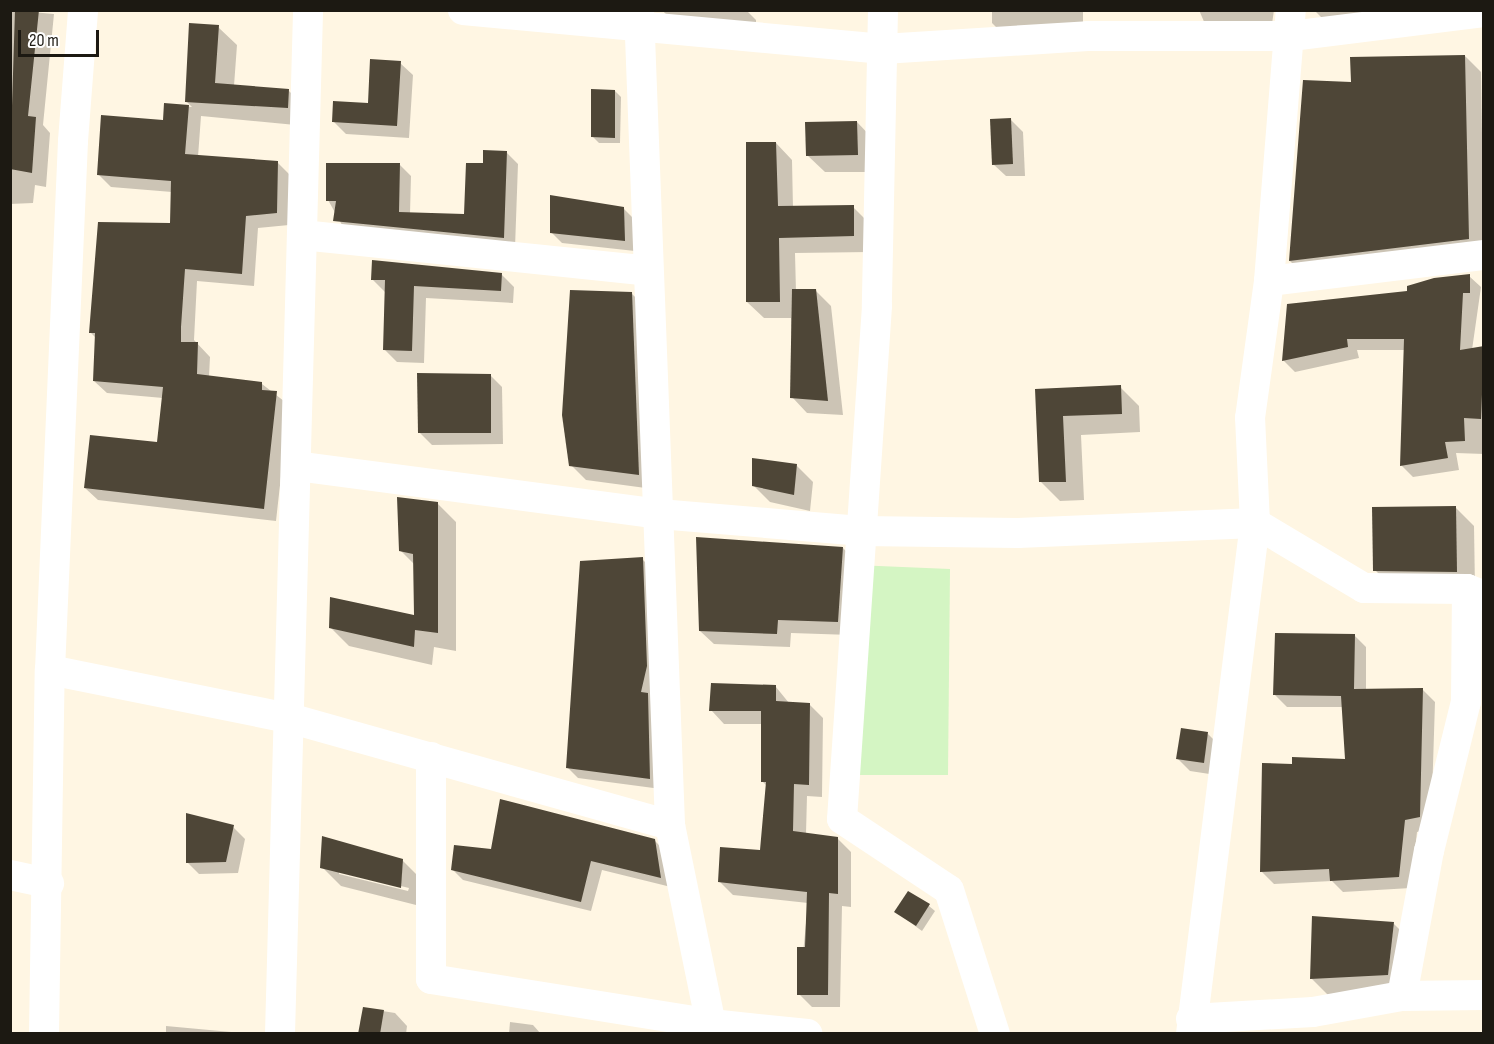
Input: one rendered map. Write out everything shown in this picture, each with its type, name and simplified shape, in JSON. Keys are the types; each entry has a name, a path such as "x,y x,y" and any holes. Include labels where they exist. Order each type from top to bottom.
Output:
{"street":[{"path":"44,1034 49,883 50,670 73,141 83,10"},
{"path":"280,1034 308,10"},
{"path":"463,10 640,21 883,49 1087,23 1291,23 1484,12"},
{"path":"884,10 877,306 842,819 949,890 995,1034"},
{"path":"640,21 670,825 710,1029"},
{"path":"1291,23 1269,280 1250,418 1255,523 1214,878 1191,1026 1313,1012 1402,996 1484,995"},
{"path":"302,235 648,271"},
{"path":"1269,280 1484,255"},
{"path":"296,466 659,514 860,531 1018,533 1255,523 1364,588 1475,593 1466,702 1429,851 1402,996"},
{"path":"50,670 289,718 670,825"},
{"path":"431,758 431,979 710,1029 807,1034"},
{"path":"10,874 49,883"}],"green space":[{"path":"855,565 950,569 948,775 852,775"}],"building":[{"path":"15,10 39,10 28,116 36,117 32,173 10,169"},
{"path":"189,23 219,25 215,83 289,89 288,108 185,102"},
{"path":"1465,55 1469,239 1289,261 1303,80 1351,82 1350,57"},
{"path":"370,59 401,61 397,126 332,122 333,101 368,103"},
{"path":"591,89 615,90 615,138 591,137"},
{"path":"164,103 189,105 185,154 278,161 277,213 246,216 242,274 185,269 181,327 181,342 198,342 197,374 262,382 262,390 277,391 264,509 84,488 90,435 157,442 163,387 93,381 95,333 89,333 98,222 170,223 171,181 97,175 101,115 163,120"},
{"path":"1011,118 1013,164 992,165 990,119"},
{"path":"857,121 858,155 806,156 805,122"},
{"path":"746,142 776,142 778,206 854,205 854,236 779,238 780,302 746,302"},
{"path":"483,150 507,151 504,238 333,221 336,201 326,201 326,163 400,163 399,212 464,214 466,163 483,163"},
{"path":"550,195 624,207 625,241 550,233"},
{"path":"372,260 502,273 501,291 414,286 412,351 383,350 385,280 371,280"},
{"path":"1470,274 1470,293 1463,293 1460,350 1484,346 1481,419 1464,418 1465,441 1445,442 1448,458 1400,466 1404,339 1347,339 1348,347 1282,361 1287,304 1407,291 1407,286 1434,278"},
{"path":"792,289 816,289 828,401 790,398"},
{"path":"570,290 632,292 639,475 569,466 562,415"},
{"path":"417,373 491,374 491,433 418,433"},
{"path":"1121,385 1122,414 1063,416 1066,482 1039,482 1035,389"},
{"path":"752,458 797,464 794,495 752,486"},
{"path":"397,497 438,502 438,633 415,630 414,647 329,628 330,597 414,615 413,554 399,551"},
{"path":"1456,506 1457,572 1373,571 1372,507"},
{"path":"696,537 843,547 838,622 778,620 777,634 699,631"},
{"path":"643,557 647,666 641,692 648,693 650,779 566,768 580,561"},
{"path":"1275,633 1355,634 1354,689 1423,688 1420,817 1405,820 1399,877 1330,881 1329,869 1260,872 1262,763 1292,764 1292,757 1345,759 1341,696 1273,695"},
{"path":"711,683 776,685 776,701 810,703 809,785 794,784 793,831 838,837 838,894 829,893 828,995 797,995 797,947 805,947 807,892 718,882 720,847 760,850 766,782 761,782 761,711 709,711"},
{"path":"1181,728 1208,732 1204,763 1176,759"},
{"path":"500,799 655,839 661,878 591,861 581,902 451,870 454,845 491,849"},
{"path":"186,813 234,825 226,862 186,863"},
{"path":"322,836 403,859 401,888 320,868"},
{"path":"908,891 930,904 916,926 894,912"},
{"path":"1312,916 1394,922 1388,975 1310,979"},
{"path":"363,1007 384,1010 380,1034 358,1034"}]}
